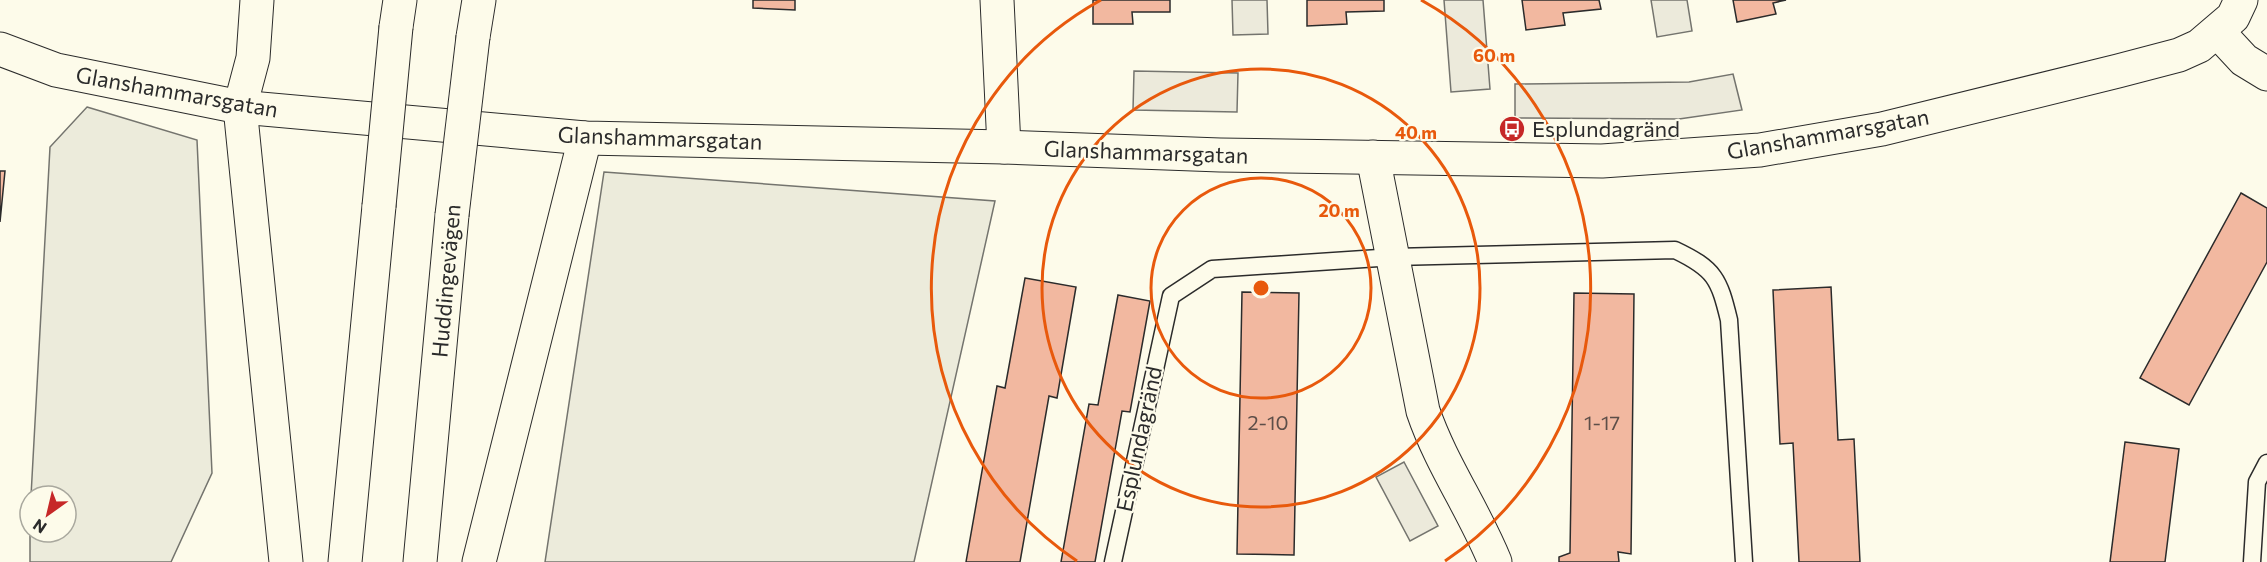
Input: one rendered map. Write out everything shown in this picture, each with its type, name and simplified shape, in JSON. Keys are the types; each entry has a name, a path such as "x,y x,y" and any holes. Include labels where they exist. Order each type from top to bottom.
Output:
{"street":[{"path":"256,0 253,58 240,107 286,562"},
{"name":"Huddingevägen","path":"420,562 452,215 479,0"},
{"path":"997,0 1004,147"},
{"name":"Glanshammarsgatan","path":"0,49 56,70 240,107 585,138 1004,147 1085,152 1602,161 1760,150 1882,129 2118,71 2179,55 2199,46 2233,17 2241,0"},
{"path":"345,562 398,14"},
{"path":"2218,32 2244,60 2267,74"},
{"path":"479,562 585,138"},
{"path":"1373,157 1423,411 1434,445 1486,539 1495,562"}],"lane":[{"name":"Esplundagränd","path":"1113,562 1171,296 1212,268 1394,257 1675,250 1696,260 1720,284 1729,320 1744,562"},
{"path":"2252,562 2257,482 2267,463"}],"shaded area":[{"path":"1232,0 1267,0 1268,34 1233,35"},
{"path":"1444,0 1483,0 1490,89 1451,92"},
{"path":"1651,0 1687,0 1692,31 1657,37"},
{"path":"1134,71 1238,73 1237,112 1133,110"},
{"path":"1733,74 1742,110 1679,119 1515,118 1515,84 1689,82"},
{"path":"87,107 197,140 212,473 171,562 30,562 30,544 78,544 78,484 32,484 50,147"},
{"path":"604,172 995,201 914,562 545,562"},
{"path":"1404,462 1438,526 1410,541 1376,477"}],"building":[{"path":"753,0 795,0 795,10 753,8"},
{"path":"1093,0 1170,0 1170,12 1132,12 1133,24 1093,24"},
{"path":"1307,0 1384,0 1384,11 1346,12 1347,24 1307,26"},
{"path":"1522,0 1599,0 1601,9 1563,13 1565,25 1526,30"},
{"path":"1733,0 1786,0 1773,3 1776,14 1737,22"},
{"path":"0,171 5,171 0,222"},
{"path":"2241,193 2267,208 2267,262 2189,405 2140,378"},
{"path":"1025,278 1076,287 1057,398 1049,396 1020,562 966,562 997,386 1005,388"},
{"path":"1831,287 1838,440 1854,439 1860,562 1799,562 1793,443 1780,444 1773,290"},
{"path":"1242,292 1299,293 1294,555 1237,554"},
{"path":"1574,293 1634,294 1631,554 1618,552 1619,562 1559,562 1559,557 1570,553"},
{"path":"1118,295 1150,301 1130,412 1122,411 1095,562 1061,562 1089,404 1098,405"},
{"path":"2125,442 2179,449 2165,562 2110,562"}],"place":[{"name":"Esplundagränd","path":"1512,129"}]}
